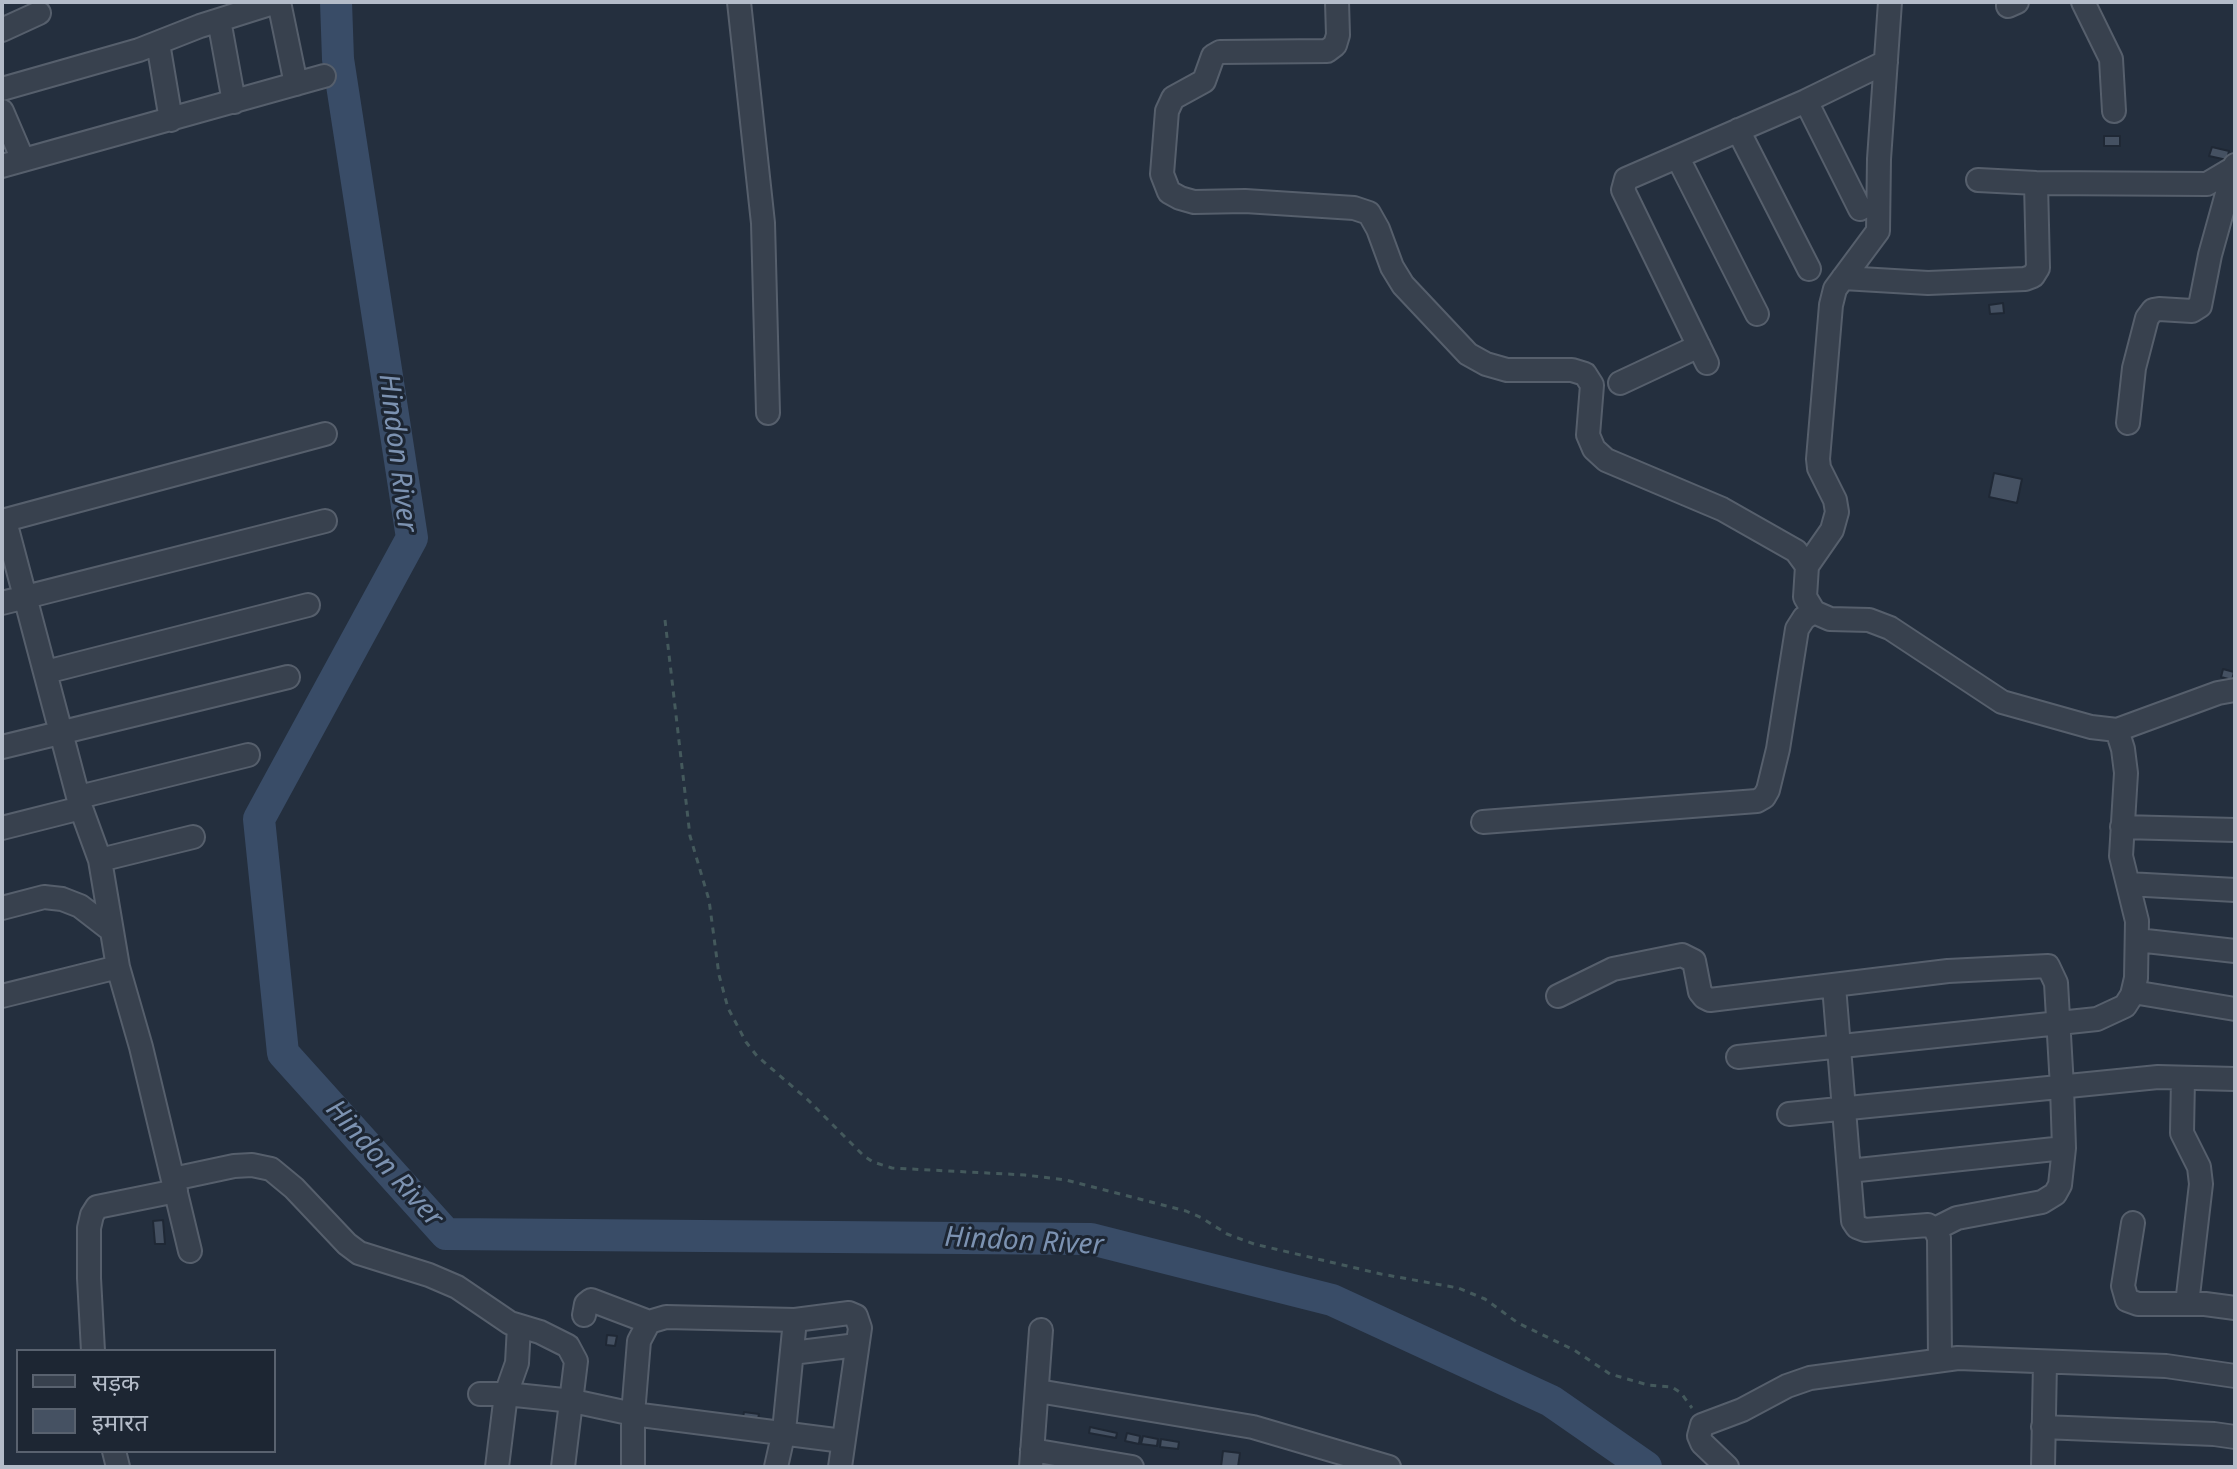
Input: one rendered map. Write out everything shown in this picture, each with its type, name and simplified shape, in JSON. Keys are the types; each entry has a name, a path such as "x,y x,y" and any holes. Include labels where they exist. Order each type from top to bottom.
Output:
{"street":[{"path":"2,89 158,43 278,2 296,84"},
{"path":"739,2 763,223 768,413"},
{"path":"1337,2 1338,35 1335,45 1327,51 1220,52 1213,56 1204,81 1173,98 1167,111 1162,174 1169,192 1194,202 1245,201 1354,208 1369,213 1403,285 1468,354 1486,364 1507,370 1572,370 1585,374 1592,385 1588,435 1594,449 1606,460 1722,509 1796,551 1807,566"},
{"path":"1890,2 1879,159 1878,231 1835,289 1831,305 1818,459 1837,512 1832,530 1807,566 1805,597 1814,612 1830,619 1869,620 1890,628 2002,702 2091,727 2117,730 2218,693 2235,690"},
{"path":"2083,2 2111,59 2114,111"},
{"path":"2,30 39,13"},
{"path":"219,20 234,102"},
{"path":"158,43 171,120"},
{"path":"1620,383 1703,354 1623,190 1626,179 1806,101 1886,62"},
{"path":"2,111 12,163 324,76"},
{"path":"1806,101 1860,209"},
{"path":"1738,130 1809,269"},
{"path":"1678,158 1757,314"},
{"path":"1978,180 2207,184 2235,167"},
{"path":"2128,423 2134,368 2147,318 2153,310 2192,311 2200,306 2210,255 2235,167"},
{"path":"1843,278 1928,283 2025,279 2033,276 2038,268 2036,183"},
{"path":"190,1251 141,1047 118,967 100,860 60,733 4,521 325,434"},
{"path":"2,603 325,521"},
{"path":"46,672 308,605"},
{"path":"1483,822 1757,801 1768,790 1797,629 1804,618 1814,612"},
{"path":"2,747 288,677"},
{"path":"1738,1057 2097,1019 2125,1006 2136,978 2137,921 2121,856 2126,773 2117,730"},
{"path":"2,828 248,755"},
{"path":"2122,827 2235,830"},
{"path":"100,860 193,837"},
{"path":"2128,884 2235,890"},
{"path":"2,908 44,897 62,899 80,906 111,930"},
{"path":"2137,940 2235,951"},
{"path":"1558,996 1613,969 1682,955 1694,961 1700,992 1710,1000 1948,971 2045,965 2051,968 2056,983 2059,1021 2064,1148 2062,1173 2055,1194 2042,1202 1950,1220 1935,1229"},
{"path":"2,996 118,967"},
{"path":"1834,986 1853,1221 1865,1230 1928,1225 1935,1229 1939,1238 1940,1360"},
{"path":"2133,992 2235,1009"},
{"path":"1789,1114 2158,1077 2235,1079"},
{"path":"2183,1078 2182,1133 2199,1167 2201,1184 2187,1304"},
{"path":"1849,1171 2064,1148"},
{"path":"93,1349 89,1228 97,1207 234,1166 252,1165 271,1169 359,1253 457,1287 499,1317 568,1346 576,1361 563,1467"},
{"path":"2133,1223 2123,1286 2127,1300 2138,1304 2235,1308"},
{"path":"584,1315 586,1304 591,1300 649,1322 666,1317 795,1320 849,1313 856,1316 860,1328 840,1467"},
{"path":"776,1467 784,1431 795,1320"},
{"path":"633,1467 633,1414 639,1341 649,1322"},
{"path":"497,1467 506,1394 517,1363 519,1326"},
{"path":"1041,1330 1032,1458 1132,1467"},
{"path":"792,1353 857,1345"},
{"path":"1727,1467 1702,1443 1699,1436 1702,1425 1810,1378 1958,1358 2166,1366 2235,1376"},
{"path":"2043,1467 2045,1362"},
{"path":"1038,1391 1253,1427 1389,1467"},
{"path":"480,1394 573,1401 633,1414 843,1441"},
{"path":"2043,1427 2235,1437"}],"path":[{"path":"665,620 690,836 709,900 719,975 728,1008 757,1056 808,1100 864,1156 892,1168 1066,1180 1186,1211 1227,1234 1254,1244 1472,1292 1518,1323 1574,1350 1610,1374 1648,1385 1672,1387 1690,1403 1702,1425"}],"building":[{"path":"2104,136 2120,136 2120,146 2104,146"},
{"path":"2212,147 2229,151 2227,160 2209,156"},
{"path":"2003,303 2004,313 1990,314 1989,305"},
{"path":"1994,473 2022,479 2017,503 1989,497"},
{"path":"2223,669 2234,672 2232,680 2221,677"},
{"path":"163,1220 165,1244 155,1244 153,1221"},
{"path":"607,1335 617,1336 615,1346 606,1345"},
{"path":"744,1412 759,1414 757,1424 742,1422"},
{"path":"1090,1427 1117,1433 1116,1438 1089,1433"},
{"path":"1127,1433 1140,1436 1139,1444 1125,1441"},
{"path":"1143,1436 1158,1439 1157,1446 1141,1444"},
{"path":"1161,1439 1179,1442 1178,1449 1160,1447"},
{"path":"1223,1451 1240,1453 1238,1467 1221,1467"}],"waterway":[{"name":"Hindon River","path":"336,2 338,59 412,538 259,819 283,1053 446,1234 1091,1239 1332,1300 1551,1401 1646,1467"}]}
